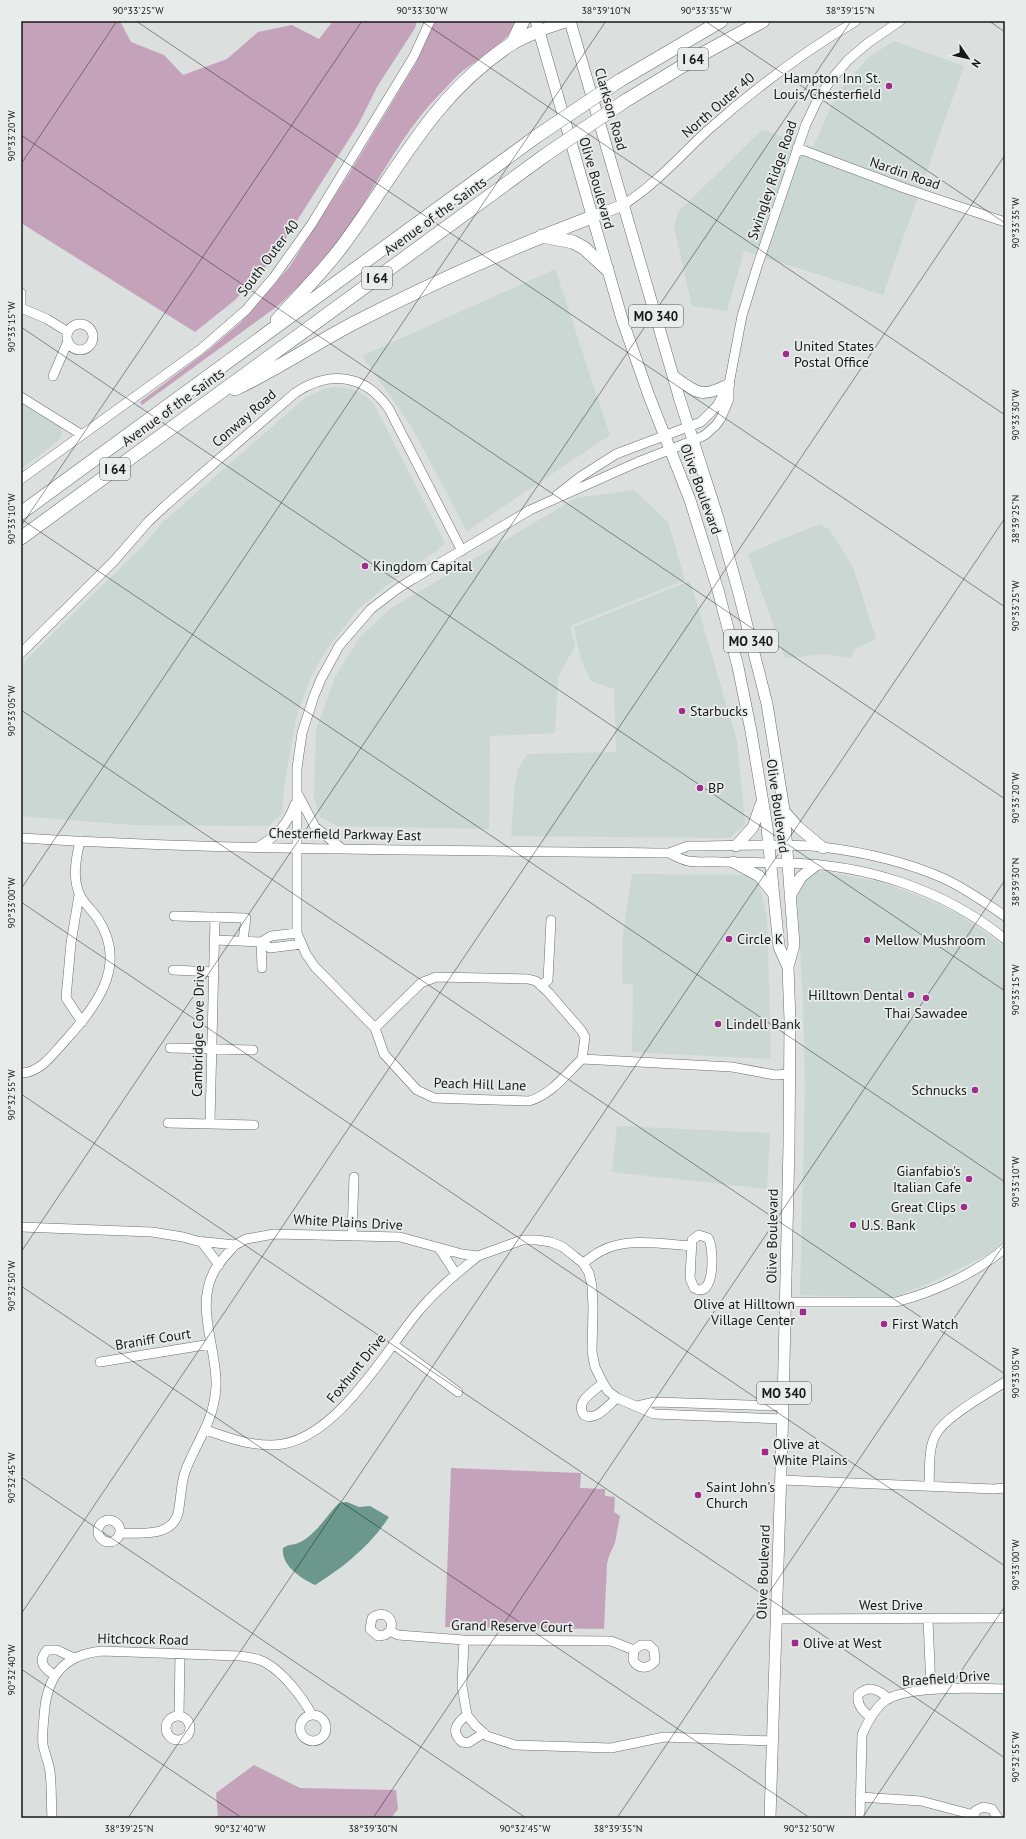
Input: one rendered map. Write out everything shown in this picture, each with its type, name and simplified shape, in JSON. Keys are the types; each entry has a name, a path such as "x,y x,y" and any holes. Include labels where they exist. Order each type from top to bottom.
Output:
{"highway":[{"path":"512,44 523,21"},
{"name":"Avenue of the Saints","path":"21,514 537,136 619,81 720,21"},
{"name":"Avenue of the Saints","path":"21,538 544,156 625,101 762,21"},
{"path":"259,339 328,264 356,226 413,140 444,101 460,85 537,26"},
{"path":"210,400 259,378 354,323 447,277 542,236 592,217"},
{"path":"542,236 573,242 584,248 607,269"}],"main road":[{"path":"537,26 569,21"},
{"name":"Clarkson Road","path":"569,21 623,205"},
{"name":"Olive Boulevard","path":"537,26 632,351 671,450 700,530 718,590 739,672 763,798 779,947 788,967"},
{"path":"592,217 623,205"},
{"name":"Olive Boulevard","path":"623,205 688,428 720,524 767,704 784,810 794,945 788,967 790,1074 784,1406 770,1818"},
{"path":"673,376 690,388 705,394 728,384"},
{"path":"736,846 754,827 763,798"},
{"path":"784,810 798,827 823,848"},
{"path":"733,862 759,876 774,894"},
{"path":"790,897 801,877 816,865"}],"street":[{"name":"South Outer 40","path":"21,478 201,349 246,310 274,277 311,225 414,56 430,21"},
{"name":"North Outer 40","path":"623,205 651,186 708,131 754,91 809,51 856,21"},
{"name":"Swingley Ridge Road","path":"550,501 580,476 604,461 688,428 701,422 712,412 723,396 728,384 747,298 796,148 817,101 830,81 848,60 868,43 900,21"},
{"name":"Nardin Road","path":"796,148 904,188 1005,222"},
{"path":"21,293 21,308 47,319 68,337 53,376"},
{"name":"Conway Road","path":"21,653 114,561 166,505 295,393 304,387 326,378 341,378 356,382 369,388 382,398 462,551"},
{"name":"Swingley Ridge Road","path":"296,848 297,768 302,733 320,679 339,646 361,620 397,588 530,510 585,487 638,462 692,441 710,431 721,418 729,399 728,384"},
{"path":"21,397 82,434"},
{"path":"258,847 278,832 289,819 297,795"},
{"path":"297,795 315,828 341,848"},
{"name":"Chesterfield Parkway East","path":"21,838 80,842 296,848 669,853 688,846 786,846 823,848 890,860 917,868 946,880 977,896 1005,916"},
{"path":"80,842 76,862 80,895 71,943 66,998 82,1022"},
{"name":"Peach Hill Lane","path":"296,848 297,933 302,944 315,967 375,1028 384,1054 417,1090 434,1098 529,1101 546,1093 582,1059"},
{"name":"Chesterfield Parkway East","path":"669,853 688,861 787,863 843,867 885,877 915,886 955,905 990,927 1005,939"},
{"path":"21,1072 37,1068 45,1062 82,1022 99,999 108,976 111,955 107,936 98,919 80,895"},
{"path":"174,916 246,918 243,940"},
{"name":"Cambridge Cove Drive","path":"210,1123 215,917"},
{"path":"542,986 548,980 551,920"},
{"path":"261,942 270,936 297,933"},
{"path":"214,940 243,940 261,942 270,948 302,944"},
{"path":"261,942 262,968"},
{"path":"173,970 214,972"},
{"path":"375,1028 421,983 436,977 528,979 536,981 542,986 581,1030 585,1037 582,1059 732,1067 775,1075 790,1074"},
{"path":"170,1048 253,1050"},
{"path":"168,1123 254,1125"},
{"path":"352,1235 354,1177"},
{"name":"White Plains Drive","path":"21,1227 152,1232 201,1241 235,1245 246,1239 274,1234 400,1237 439,1248 478,1256"},
{"path":"699,1235 706,1236 711,1242 710,1283 705,1289 702,1290 694,1288 691,1282 692,1246 693,1238 699,1235"},
{"path":"478,1256 522,1240 537,1240 551,1242 563,1247 583,1263 589,1273 592,1286 592,1352 595,1367 608,1391 617,1398 654,1414 783,1419"},
{"path":"201,1241 218,1264"},
{"path":"583,1263 601,1251 620,1245 651,1243 692,1246"},
{"path":"120,1533 162,1531 172,1525 178,1517 184,1474 206,1430 213,1407 216,1388 216,1365 206,1316 208,1291 218,1264 235,1245"},
{"path":"439,1248 456,1274"},
{"path":"785,1302 896,1302 937,1288 982,1266 1005,1248"},
{"name":"Foxhunt Drive","path":"206,1430 237,1441 268,1445 284,1444 300,1438 318,1428 345,1406 433,1294 478,1256"},
{"name":"Braniff Court","path":"100,1362 211,1344"},
{"path":"393,1344 458,1392"},
{"path":"929,1485 931,1449 935,1436 952,1418 1005,1382"},
{"path":"603,1383 582,1403 580,1408 584,1415 590,1418 595,1416 617,1398"},
{"path":"637,1406 655,1402 784,1406"},
{"path":"781,1480 929,1485 994,1489 1005,1488"},
{"name":"West Drive","path":"777,1619 1005,1618"},
{"path":"928,1619 931,1690"},
{"name":"Grand Reserve Court","path":"390,1631 398,1635 464,1640 611,1641 634,1650"},
{"path":"464,1640 462,1686 467,1715 474,1725 484,1733 515,1745 611,1748 664,1737 773,1741"},
{"path":"54,1675 45,1669 42,1663 42,1656 47,1650 57,1650 74,1658"},
{"name":"Hitchcock Road","path":"52,1818 51,1774 43,1737 44,1706 48,1687 54,1675 74,1658 92,1652 102,1652 239,1656 254,1658 267,1663 277,1671 306,1704 312,1715"},
{"path":"179,1716 180,1654"},
{"name":"Braefield Drive","path":"871,1718 857,1702 858,1695 863,1690 872,1688 880,1691 890,1699"},
{"name":"Braefield Drive","path":"860,1818 862,1736 871,1718 879,1708 890,1699 897,1696 931,1690 958,1688 1005,1688"},
{"path":"467,1715 459,1721 455,1727 455,1733 458,1738 462,1742 468,1743 484,1733"},
{"path":"860,1798 921,1801 974,1817 979,1808 988,1807 996,1812 998,1818"}],"shaded area":[{"path":"21,21 120,21 131,42 164,55 183,75 227,59 258,32 292,25 319,39 333,21 417,21 415,28 377,87 358,125 272,260 235,300 195,332 21,223"},
{"path":"435,21 516,21 508,36 492,50 459,74 423,113 399,146 346,231 331,251 306,279 279,305 142,405 140,402 210,349 239,324 290,266 352,169 416,63"},
{"path":"894,41 964,66 883,295 744,251 727,311 692,306 674,226 679,211 762,130 813,147 837,93 869,57"},
{"path":"555,269 610,435 467,531 411,426 362,356"},
{"path":"339,387 352,389 366,396 374,404 445,543 435,552 390,583 359,608 326,650 312,675 297,714 284,786 282,814 268,826 133,825 21,816 21,668 27,659 145,544 162,523 305,398 326,388"},
{"path":"21,404 60,426 62,431 61,438 21,469"},
{"path":"634,490 668,522 685,580 570,626 575,646 558,677 555,733 490,736 489,829 337,826 320,817 314,798 316,730 335,677 359,638 390,609 576,498"},
{"path":"819,524 829,529 853,567 876,639 855,649 851,658 826,654 785,658 748,554"},
{"path":"690,581 737,741 745,824 730,838 511,836 515,784 518,769 527,754 616,752 614,689 591,681 581,660 574,627"},
{"path":"820,871 881,882 929,900 962,916 1005,947 1005,1241 987,1255 934,1281 893,1298 802,1295 800,1293 805,1089 803,1000 797,895 802,883 814,872"},
{"path":"632,874 748,875 755,881 760,888 767,917 771,1059 632,1052 633,985 622,983 623,933"},
{"path":"617,1126 770,1133 767,1189 612,1172"},
{"path":"451,1468 581,1473 580,1488 605,1489 605,1496 615,1497 614,1512 620,1516 615,1543 607,1564 604,1629 445,1627"},
{"path":"347,1502 359,1507 370,1506 389,1517 382,1528 365,1547 336,1571 315,1585 293,1571 285,1560 283,1548 304,1540 315,1531 339,1503"},
{"path":"254,1765 300,1788 396,1790 398,1809 391,1818 218,1818 216,1793"}],"place":[{"name":"Hampton Inn St. Louis/Chesterfield","path":"889,86"},
{"name":"United States Postal Office","path":"786,354"},
{"name":"Kingdom Capital","path":"365,566"},
{"name":"Starbucks","path":"682,711"},
{"name":"BP","path":"700,788"},
{"name":"Circle K","path":"729,939"},
{"name":"Mellow Mushroom","path":"867,940"},
{"name":"Hilltown Dental","path":"911,995"},
{"name":"Thai Sawadee","path":"926,998"},
{"name":"Lindell Bank","path":"718,1024"},
{"name":"Schnucks","path":"975,1090"},
{"name":"Gianfabio's Italian Cafe","path":"969,1179"},
{"name":"Great Clips","path":"964,1207"},
{"name":"U.S. Bank","path":"853,1225"},
{"name":"Olive at Hilltown Village Center","path":"803,1312"},
{"name":"First Watch","path":"884,1324"},
{"name":"Olive at White Plains","path":"765,1452"},
{"name":"Saint John's Church","path":"698,1495"},
{"name":"Olive at West","path":"795,1643"}]}
